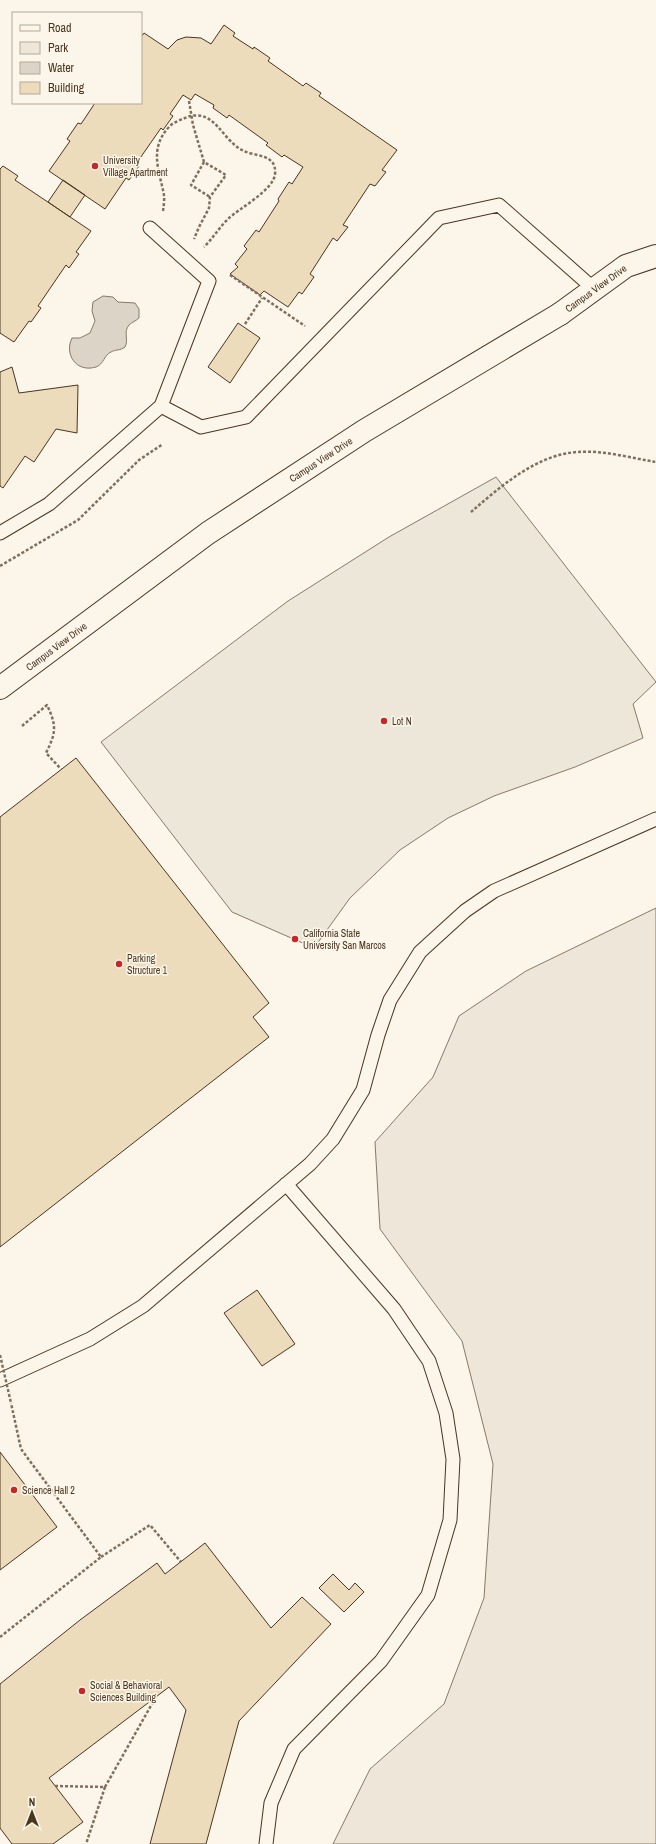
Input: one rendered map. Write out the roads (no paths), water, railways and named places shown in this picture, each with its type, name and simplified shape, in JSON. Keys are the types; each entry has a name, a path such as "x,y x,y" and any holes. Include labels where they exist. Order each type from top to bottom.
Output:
{"street":[{"name":"Campus View Drive","path":"0,688 208,533 364,431 560,314 626,266 656,256"}],"lane":[{"path":"161,406 201,427 246,417 439,218 499,205 594,289"},
{"path":"0,533 49,504 161,406 209,281 187,256 150,228"},
{"path":"0,1380 90,1339 143,1306 310,1164 333,1139 363,1090 378,1035 390,1000 420,952 465,911 494,891 656,818"},
{"path":"266,1844 271,1803 294,1749 381,1661 428,1595 450,1520 453,1458 446,1413 429,1361 394,1309 286,1184"}],"water":[{"path":"103,296 113,297 118,302 135,303 139,309 139,318 130,324 126,330 125,347 109,353 99,366 89,368 83,367 78,365 71,356 70,344 72,338 80,338 90,333 95,321 92,311 93,302"}],"place":[{"name":"University Village Apartment","path":"95,166"},
{"name":"Lot N","path":"384,721"},
{"name":"California State University San Marcos","path":"295,939"},
{"name":"Parking Structure 1","path":"119,964"},
{"name":"Science Hall 2","path":"14,1490"},
{"name":"Social & Behavioral Sciences Building","path":"82,1691"}]}
